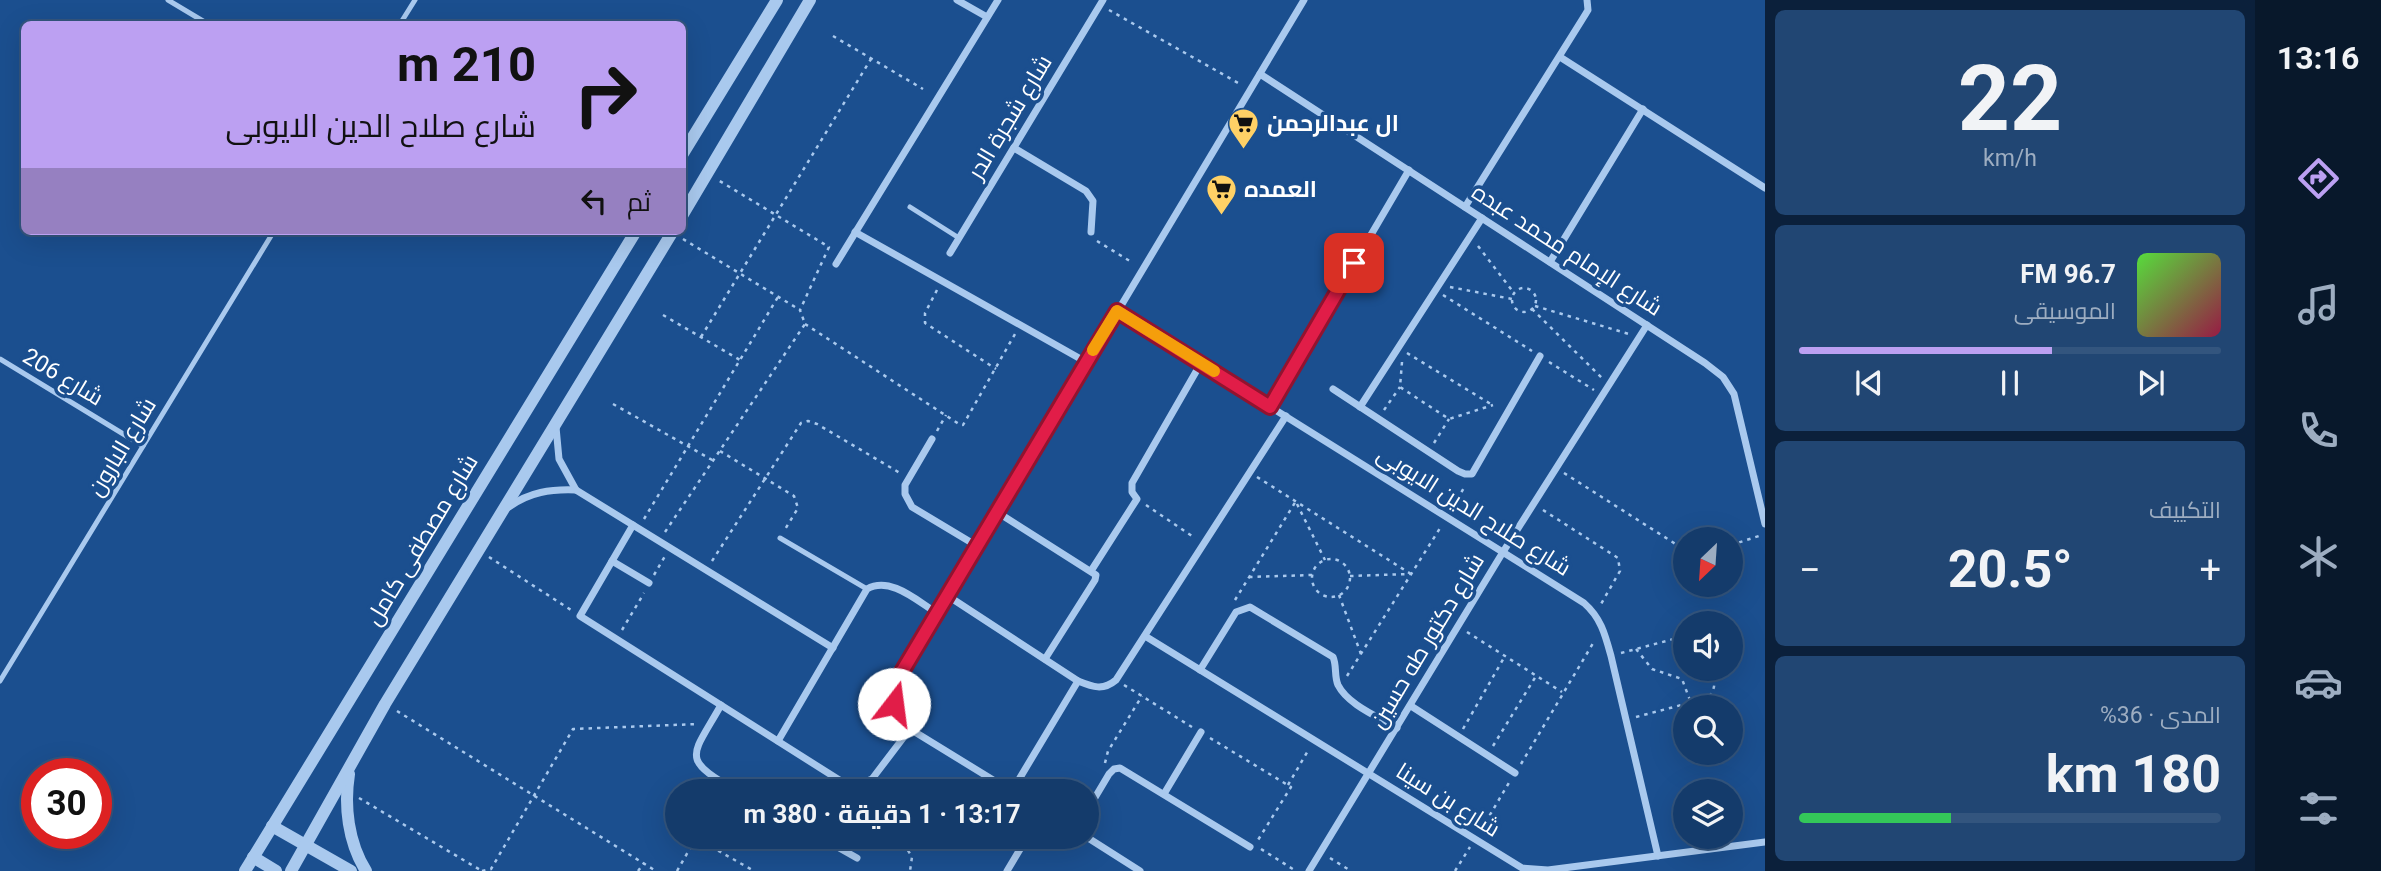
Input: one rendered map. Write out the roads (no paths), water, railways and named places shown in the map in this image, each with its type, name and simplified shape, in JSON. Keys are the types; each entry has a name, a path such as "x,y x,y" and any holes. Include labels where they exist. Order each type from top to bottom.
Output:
{"street":[{"path":"957,0 987,17"},
{"path":"991,779 910,729 900,718 894,704 894,689 937,612 1304,0"},
{"path":"1465,207 1588,10 1587,0"},
{"path":"836,264 995,1"},
{"path":"686,210 807,2"},
{"name":"شارع شجرة الدر","path":"950,253 1102,2"},
{"path":"686,148 773,4"},
{"path":"1560,57 1765,188"},
{"name":"شارع الإمام محمد عبده","path":"1260,74 1706,363 1723,377 1734,394 1765,524"},
{"path":"1550,262 1643,109"},
{"path":"1014,148 1086,191 1093,201 1091,232"},
{"path":"1270,407 1409,170"},
{"path":"1360,407 1482,218"},
{"path":"855,232 1086,362"},
{"name":"شارع مصطفى كامل","path":"245,871 634,235"},
{"path":"291,871 385,704 671,235"},
{"name":"شارع صلاح الدين الايوبى","path":"1117,311 1584,603 1595,613 1603,626 1611,656 1658,856"},
{"name":"شارع دكتور طه حسين","path":"1309,871 1503,552 1647,325"},
{"path":"1333,389 1458,471 1472,474 1540,356"},
{"path":"1091,571 1137,499 1132,492 1132,483 1201,363"},
{"path":"948,596 1078,681 1094,687 1108,687 1116,680 1145,636 1286,416"},
{"path":"556,422 559,459 576,490 833,648"},
{"path":"932,439 905,485 905,494 912,507 977,546"},
{"path":"502,511 529,495 544,491 576,490"},
{"path":"997,512 1096,575 1045,659"},
{"path":"636,527 580,615 844,782 854,785 872,779 910,729"},
{"path":"612,561 649,583"},
{"path":"778,741 867,589 876,584 886,584 937,612"},
{"path":"1200,670 1236,612 1250,607 1333,657 1340,688 1347,697 1397,728"},
{"name":"شارع بن سينا","path":"1145,636 1510,862 1535,870 1765,842"},
{"path":"1018,779 1078,681"},
{"path":"716,779 697,763 695,752 721,705"},
{"path":"1411,706 1515,773"},
{"path":"1164,794 1201,732"},
{"path":"353,761 347,791 347,816 352,840 366,871"},
{"path":"1099,791 1109,774 1120,768 1250,847"},
{"path":"272,826 351,871"},
{"path":"1099,845 1140,871"},
{"path":"841,849 857,858"},
{"path":"1007,871 1020,849"},
{"path":"253,857 276,871"}],"lane":[{"path":"168,0 203,21"},
{"path":"402,21 415,0"},
{"path":"910,207 959,238"},
{"name":"شارع البارون","path":"0,681 272,235"},
{"name":"شارع 206","path":"0,359 143,446"},
{"path":"780,538 867,589"}],"place":[{"name":"ال عبدالرحمن","path":"1244,150"},
{"name":"العمده","path":"1221,216"}]}
